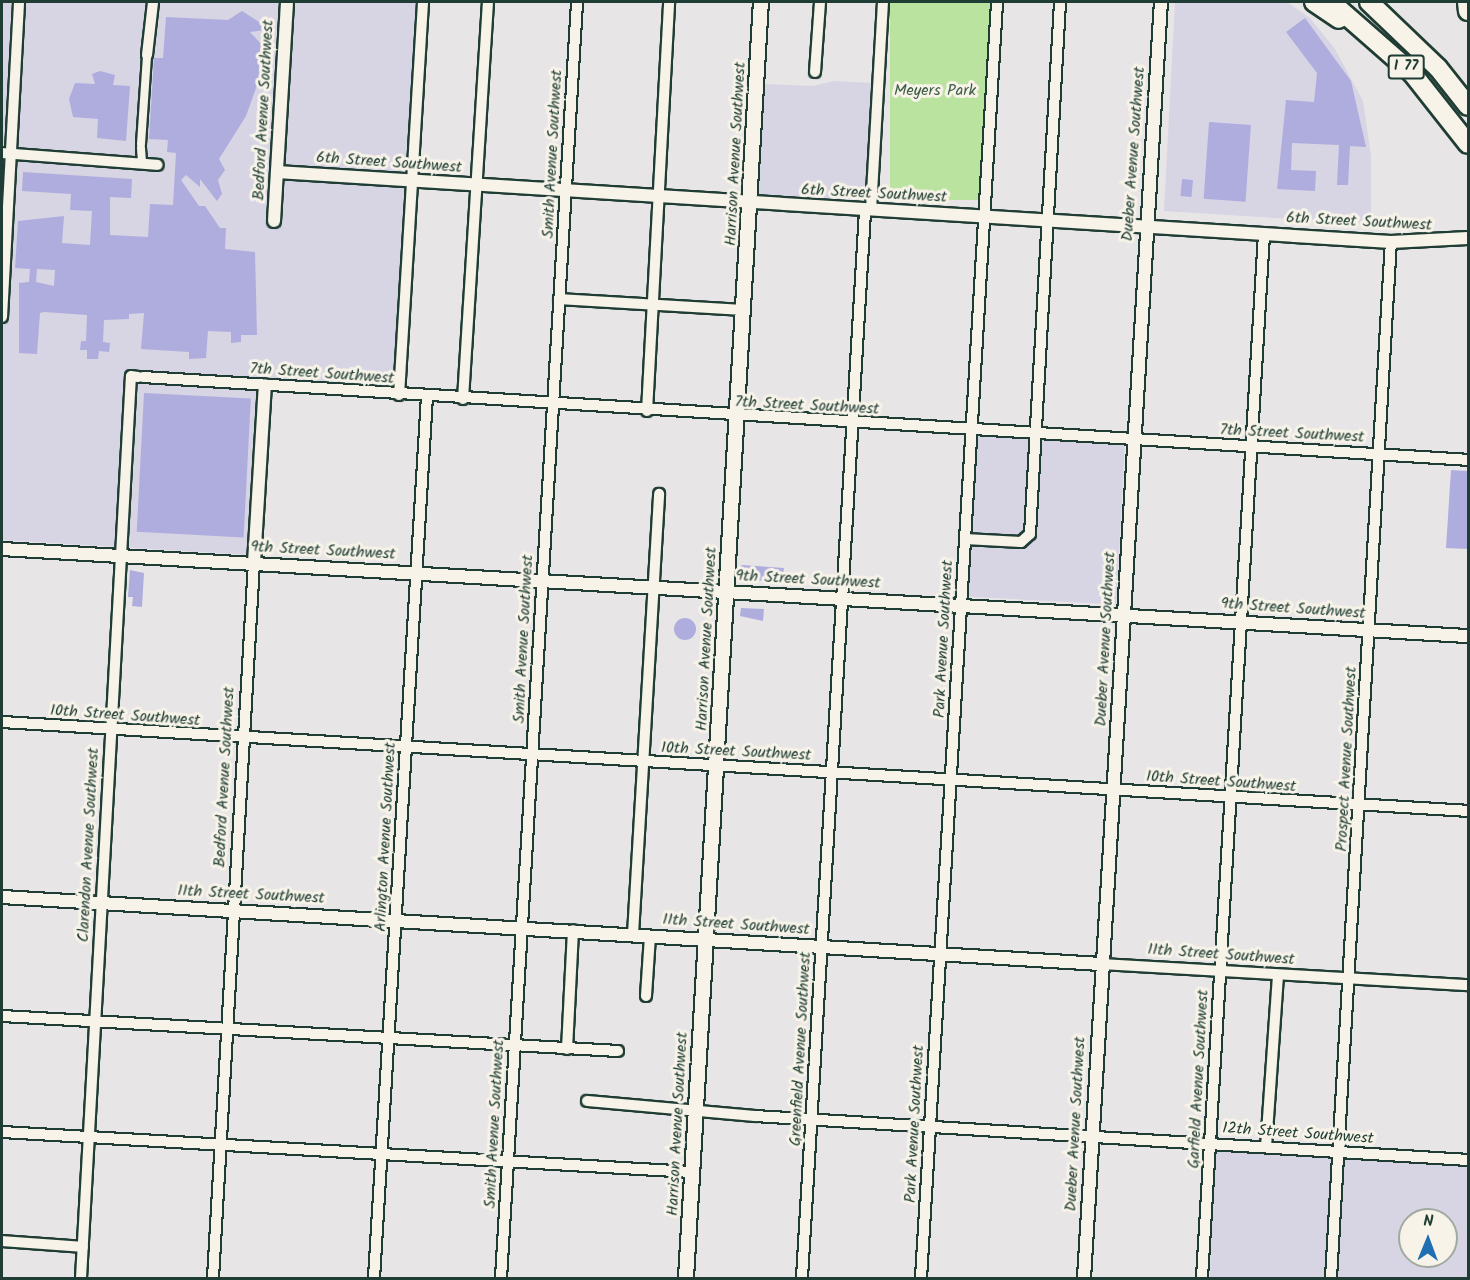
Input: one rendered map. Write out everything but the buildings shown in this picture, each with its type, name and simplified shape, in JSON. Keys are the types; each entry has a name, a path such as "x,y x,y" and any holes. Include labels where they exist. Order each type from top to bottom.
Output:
{"highway":[{"path":"1314,2 1382,44"},
{"name":"I 77","path":"1331,2 1382,44 1428,91 1468,144"},
{"name":"I 77","path":"1369,2 1423,52 1468,106"},
{"path":"1467,2 1468,11"}],"main road":[{"name":"Harrison Avenue Southwest","path":"686,1278 761,2"}],"street":[{"path":"2,317 6,153 19,2"},
{"path":"142,162 147,55 153,2"},
{"name":"Bedford Avenue Southwest","path":"274,221 287,2"},
{"path":"399,394 423,2"},
{"path":"463,399 488,2"},
{"name":"Smith Avenue Southwest","path":"501,1278 577,2"},
{"path":"646,411 669,2"},
{"path":"814,72 820,2"},
{"name":"Greenfield Avenue Southwest","path":"802,1278 853,424 884,2"},
{"name":"Park Avenue Southwest","path":"921,1278 997,2"},
{"path":"965,539 1028,539 1060,2"},
{"name":"Dueber Avenue Southwest","path":"1084,1278 1161,2"},
{"path":"6,153 142,162 163,166"},
{"name":"6th Street Southwest","path":"277,172 749,204 1146,225 1391,242 1468,238"},
{"name":"Garfield Avenue Southwest","path":"1202,1278 1264,234"},
{"name":"Prospect Avenue Southwest","path":"1331,1278 1391,242"},
{"path":"559,299 743,310"},
{"name":"7th Street Southwest","path":"138,377 736,417 1468,460"},
{"name":"Clarendon Avenue Southwest","path":"81,1278 121,556 138,377"},
{"name":"Bedford Avenue Southwest","path":"213,1278 265,385"},
{"name":"Arlington Avenue Southwest","path":"374,1278 427,396"},
{"path":"633,934 659,494"},
{"name":"9th Street Southwest","path":"2,549 1468,636"},
{"name":"10th Street Southwest","path":"2,722 1468,811"},
{"name":"11th Street Southwest","path":"2,897 1468,986"},
{"path":"567,1049 573,930"},
{"path":"646,996 650,936"},
{"path":"1266,1147 1278,975"},
{"path":"2,1017 618,1051"},
{"name":"12th Street Southwest","path":"587,1101 811,1120 1468,1160"},
{"path":"2,1132 507,1165 692,1172"},
{"path":"2,1241 83,1247"}],"shaded area":[{"path":"2,2 416,2 393,388 259,379 249,555 2,540"},
{"path":"1175,2 1287,2 1310,18 1335,49 1363,101 1371,156 1371,224 1164,211"},
{"path":"834,81 872,83 865,201 756,194 762,84 813,86"},
{"path":"977,436 1125,444 1116,605 969,597"},
{"path":"1213,1148 1468,1163 1468,1278 1210,1278"}],"green space":[{"name":"Meyers Park","path":"890,2 991,2 991,200 890,200"}]}
